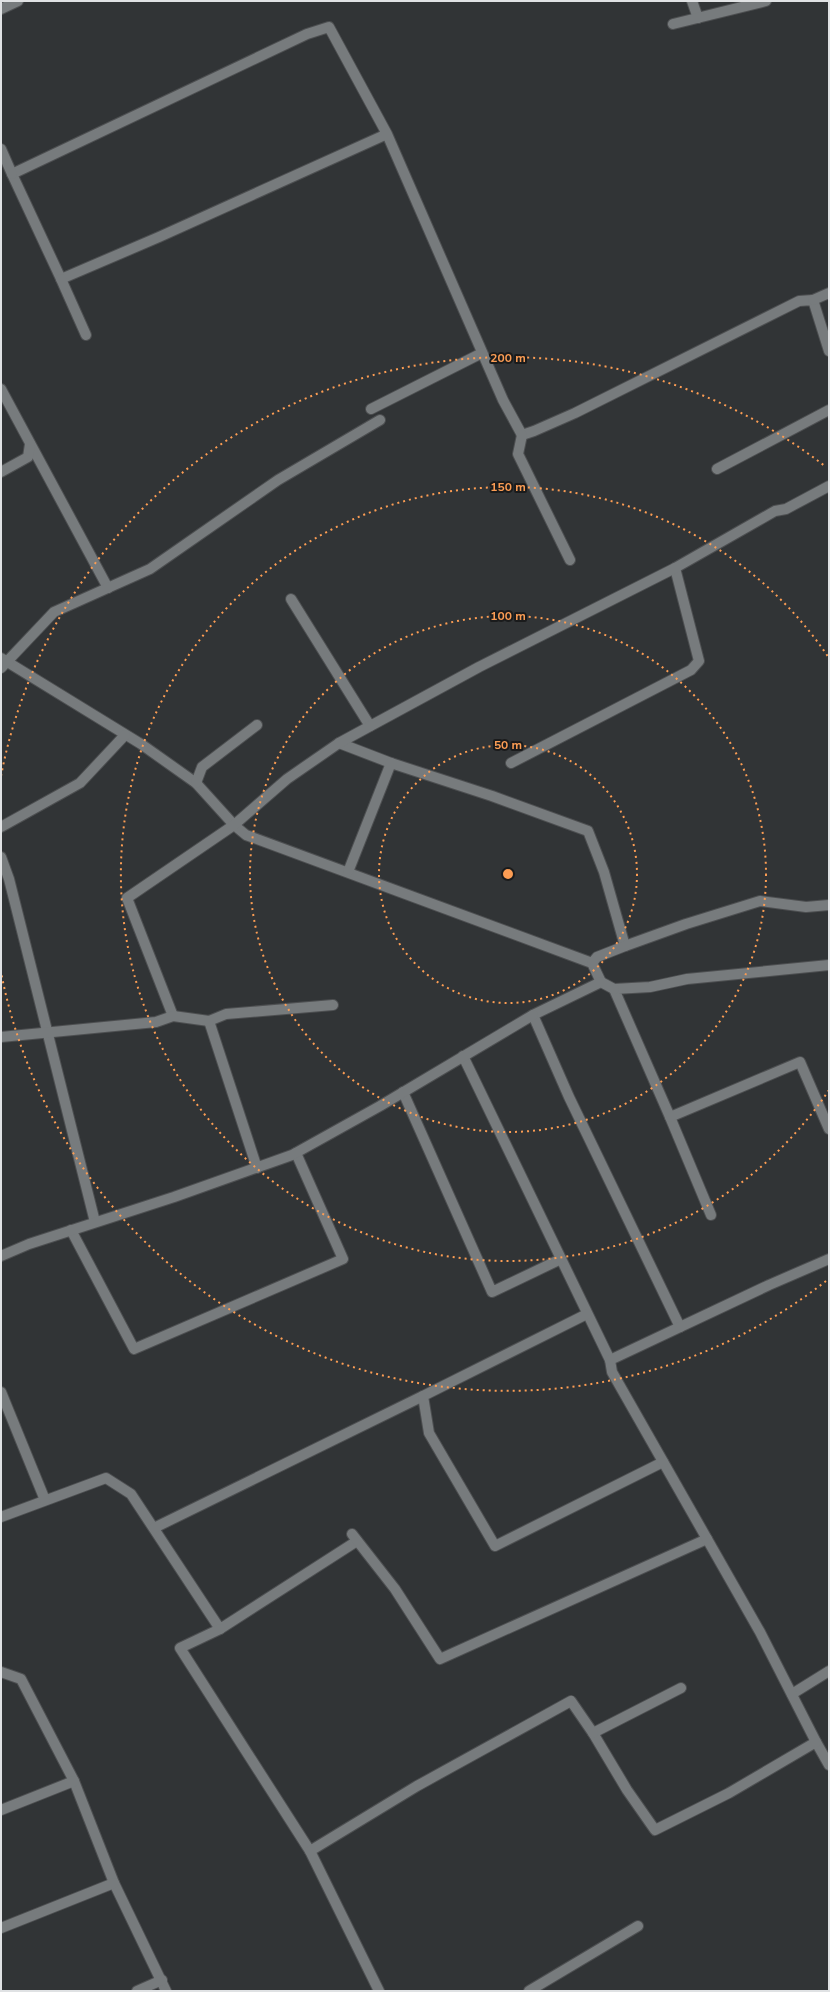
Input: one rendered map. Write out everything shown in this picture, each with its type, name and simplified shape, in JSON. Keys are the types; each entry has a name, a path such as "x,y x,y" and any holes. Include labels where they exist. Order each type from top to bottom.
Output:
{"street":[{"path":"1,9 18,1"},
{"path":"692,1 698,18"},
{"path":"673,24 766,1"},
{"path":"12,174 307,34 329,27 387,134 503,400 522,435 518,454 570,560"},
{"path":"61,279 159,237 387,134"},
{"path":"1,149 86,335"},
{"path":"522,435 534,432 575,413 799,301 813,300 829,293"},
{"path":"813,300 829,351"},
{"path":"371,409 482,353"},
{"path":"1,389 108,588"},
{"path":"717,469 829,410"},
{"path":"380,420 278,480 150,569 54,612 3,662 125,735 196,782 234,825 246,835 592,963 601,982 614,989 650,987 687,979 829,965"},
{"path":"1,472 28,457 30,444"},
{"path":"173,1016 127,898 234,825 287,779 339,743 479,667 675,568 775,511 786,509 829,486"},
{"path":"511,763 691,670 699,661 675,568"},
{"path":"291,599 370,726"},
{"path":"196,782 202,767 257,725"},
{"path":"1,827 80,782 125,735"},
{"path":"339,743 588,831 604,872 625,946"},
{"path":"348,872 391,762"},
{"path":"1,857 9,879 95,1222"},
{"path":"592,963 597,957 625,946 686,924 760,901 806,907 829,905"},
{"path":"1,1256 29,1244 256,1168 296,1153 533,1015 601,982"},
{"path":"614,989 711,1215"},
{"path":"1,1037 156,1022 173,1016 209,1021 226,1014 333,1005"},
{"path":"533,1015 573,1104 680,1327"},
{"path":"209,1021 256,1168"},
{"path":"463,1056 610,1360 612,1372 760,1632 829,1765"},
{"path":"670,1117 800,1062 829,1129"},
{"path":"403,1092 492,1292 561,1259"},
{"path":"71,1230 134,1349 343,1259 296,1153"},
{"path":"610,1360 769,1285 829,1260"},
{"path":"154,1528 587,1314"},
{"path":"1,1392 44,1500"},
{"path":"423,1396 428,1433 495,1546 663,1462"},
{"path":"1,1518 44,1500 106,1478 131,1494 220,1629"},
{"path":"379,1991 310,1850 180,1648 220,1629 354,1538 395,1589 440,1659 707,1538"},
{"path":"792,1694 829,1671"},
{"path":"1,1672 22,1679 74,1781 114,1882 166,1991"},
{"path":"593,1733 681,1688"},
{"path":"310,1850 417,1786 571,1700 593,1733 627,1790 655,1830 729,1793 816,1742"},
{"path":"1,1810 74,1781"},
{"path":"1,1928 114,1882"},
{"path":"529,1991 638,1926"},
{"path":"137,1991 162,1980"}]}
